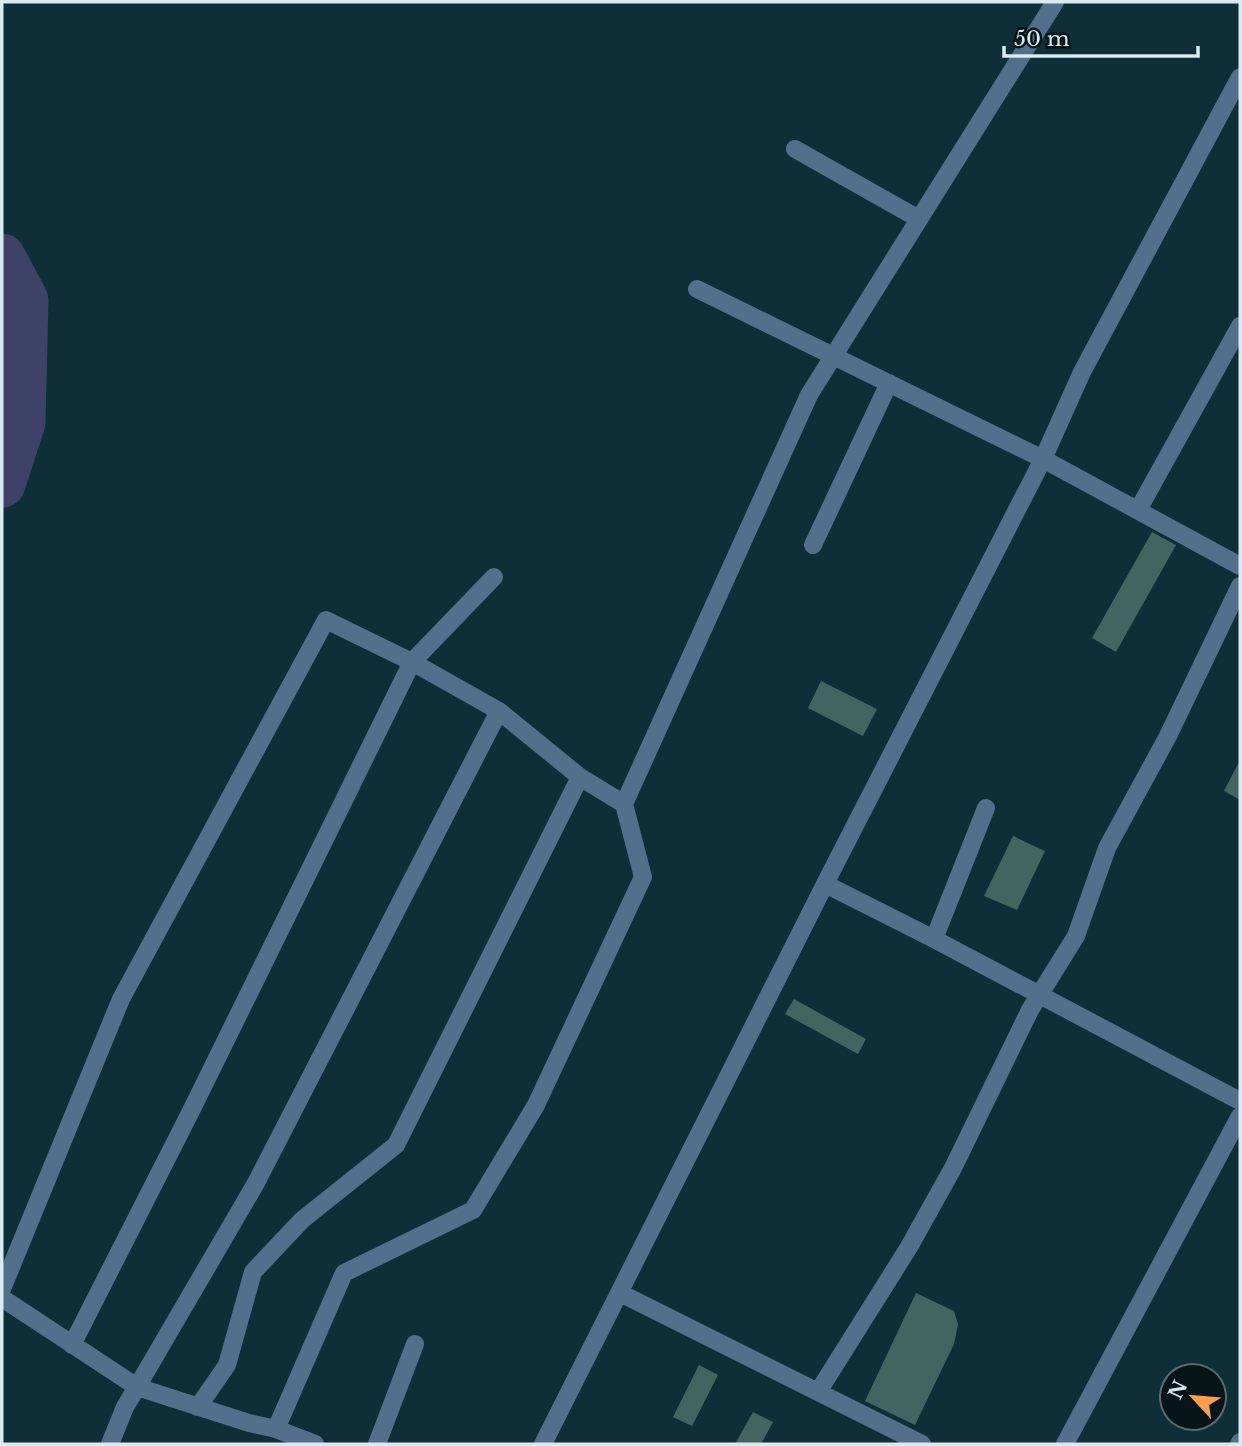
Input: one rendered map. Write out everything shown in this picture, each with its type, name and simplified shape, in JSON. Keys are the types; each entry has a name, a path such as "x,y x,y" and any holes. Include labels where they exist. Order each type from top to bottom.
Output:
{"street":[{"path":"276,1429 344,1273 473,1210 536,1105 643,877 624,804 809,395 1055,2"},
{"path":"543,1444 1043,459 1082,372 1240,77"},
{"path":"795,149 919,219"},
{"path":"697,289 1043,459 1240,566"},
{"path":"1138,510 1240,326"},
{"path":"813,545 889,383"},
{"path":"72,1345 191,1111 412,662 494,577"},
{"path":"818,1392 909,1247 953,1168 1030,1010 1076,936 1107,848 1168,736 1240,586"},
{"path":"2,1289 121,999 326,620 412,662 499,711 580,777 624,804"},
{"path":"110,1444 136,1387 256,1183 499,711"},
{"path":"198,1407 227,1365 253,1272 302,1220 396,1145 580,777"},
{"path":"934,939 986,808"},
{"path":"825,884 1240,1101"},
{"path":"1065,1444 1240,1116"},
{"path":"620,1293 922,1444"},
{"path":"2,1298 136,1387 276,1429 315,1444"},
{"path":"377,1444 415,1344"}],"building":[{"path":"1152,532 1176,545 1116,652 1092,638"},
{"path":"821,681 877,709 863,736 808,708"},
{"path":"1240,760 1240,800 1224,791"},
{"path":"1013,836 1045,851 1017,910 984,896"},
{"path":"794,999 866,1039 858,1054 785,1014"},
{"path":"916,1293 954,1311 958,1324 954,1344 915,1425 865,1401"},
{"path":"699,1365 718,1375 692,1426 673,1417"},
{"path":"753,1412 773,1422 761,1444 735,1444"}],"waterway":[{"path":"2,257 25,300 22,422 2,484"}]}
